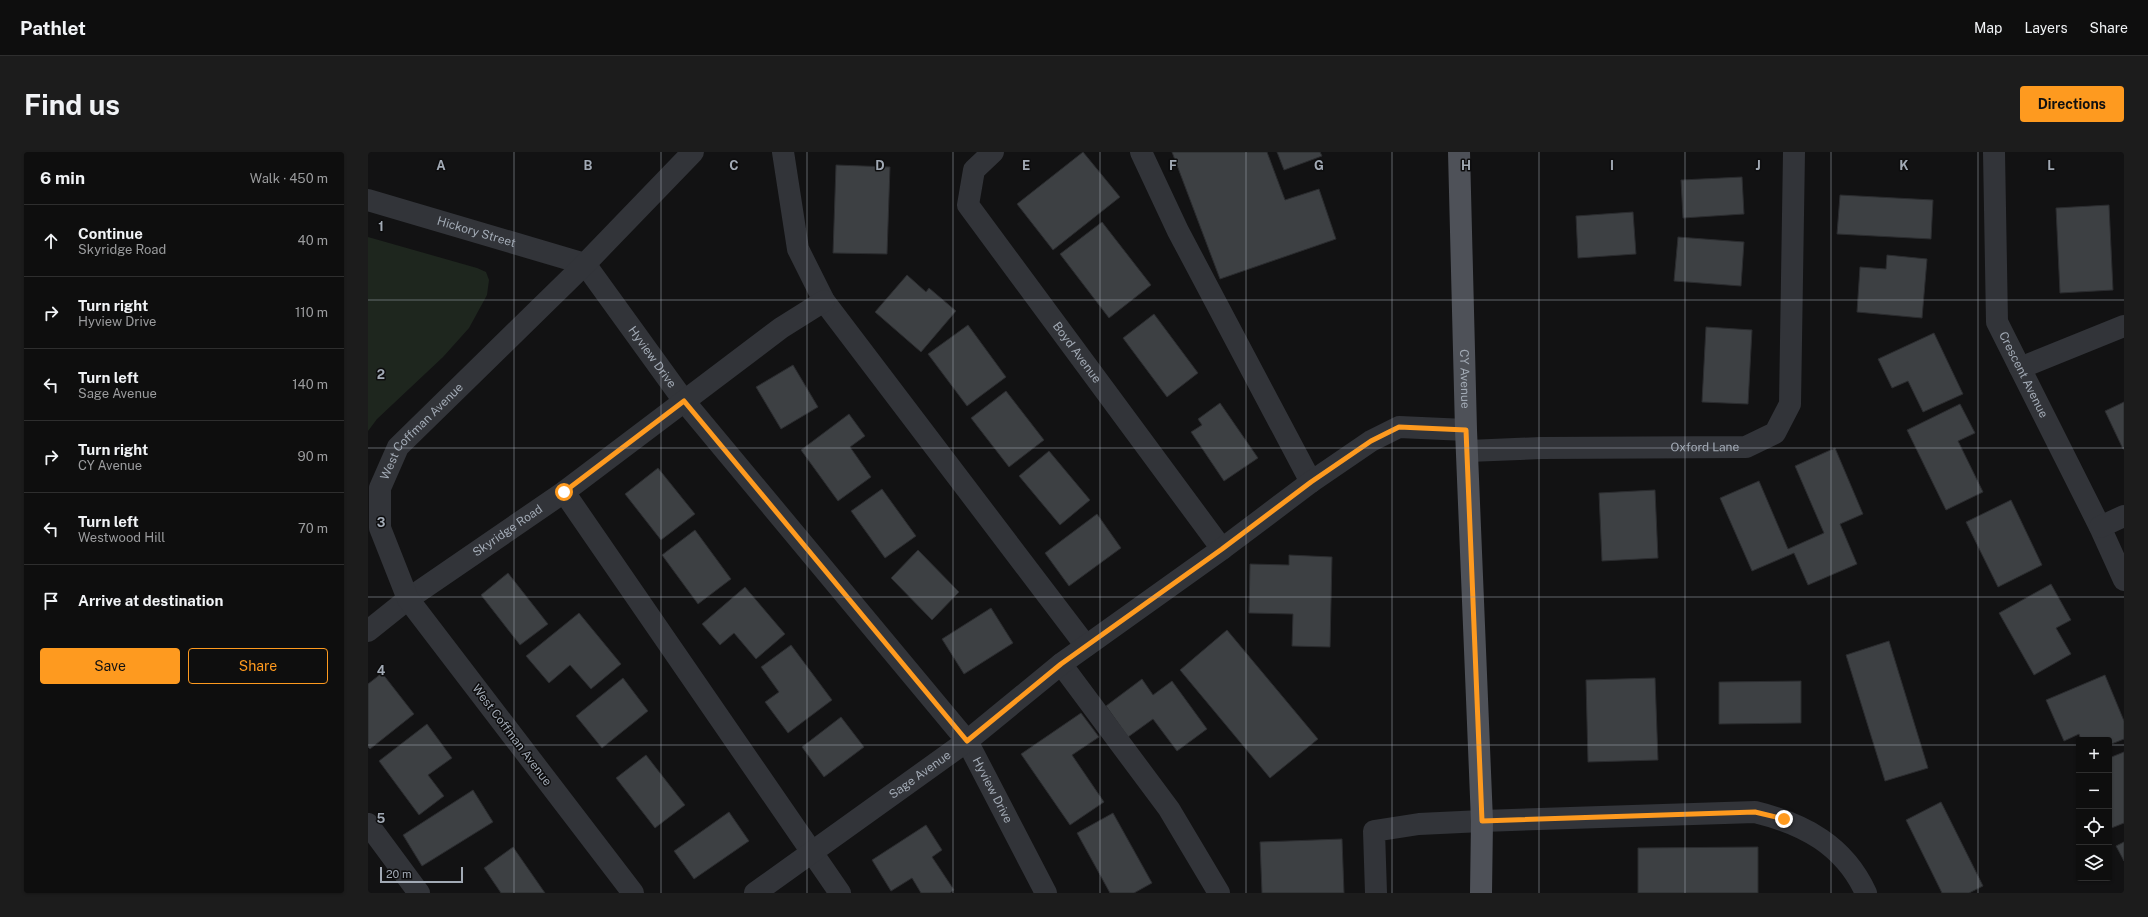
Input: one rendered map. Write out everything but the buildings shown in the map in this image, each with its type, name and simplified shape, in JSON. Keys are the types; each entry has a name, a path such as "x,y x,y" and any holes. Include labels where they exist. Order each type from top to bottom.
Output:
{"main road":[{"name":"CY Avenue","path":"1459,152 1467,441 1482,821 1482,893"}],"street":[{"name":"West Coffman Avenue","path":"633,893 408,600 380,528 380,488 398,447 585,264 693,152"},
{"path":"783,152 798,249 824,301 1086,646"},
{"name":"Boyd Avenue","path":"993,152 974,170 968,205 1222,549"},
{"path":"1141,152 1178,231 1311,482"},
{"name":"Oxford Lane","path":"1467,441 1541,448 1746,447 1775,433 1790,404 1794,152"},
{"name":"Crescent Avenue","path":"1994,152 1997,322 2100,527 2124,580"},
{"name":"Hickory Street","path":"368,200 585,264"},
{"name":"Hyview Drive","path":"585,264 684,401 967,741 1046,893"},
{"name":"Skyridge Road","path":"368,631 408,600 564,492 781,328 824,301"},
{"path":"2020,368 2124,326"},
{"name":"Sage Avenue","path":"755,893 967,741 1061,664 1222,549 1311,482 1371,441 1399,427 1467,441"},
{"path":"564,492 840,893"},
{"path":"2100,527 2124,516"},
{"path":"1061,664 1169,809 1219,893"},
{"path":"1376,893 1374,831 1420,824 1755,812 1784,819 1806,828 1830,846 1845,860 1866,893"},
{"path":"368,824 419,893"}],"shaded area":[{"path":"368,237 477,268 486,272 489,280 487,295 469,328 443,357 377,419 368,431"}],"route":[{"path":"564,492 684,401 967,741 1061,664 1222,549 1311,482 1371,441 1399,427 1466,430 1482,821 1755,812 1784,819"}]}
